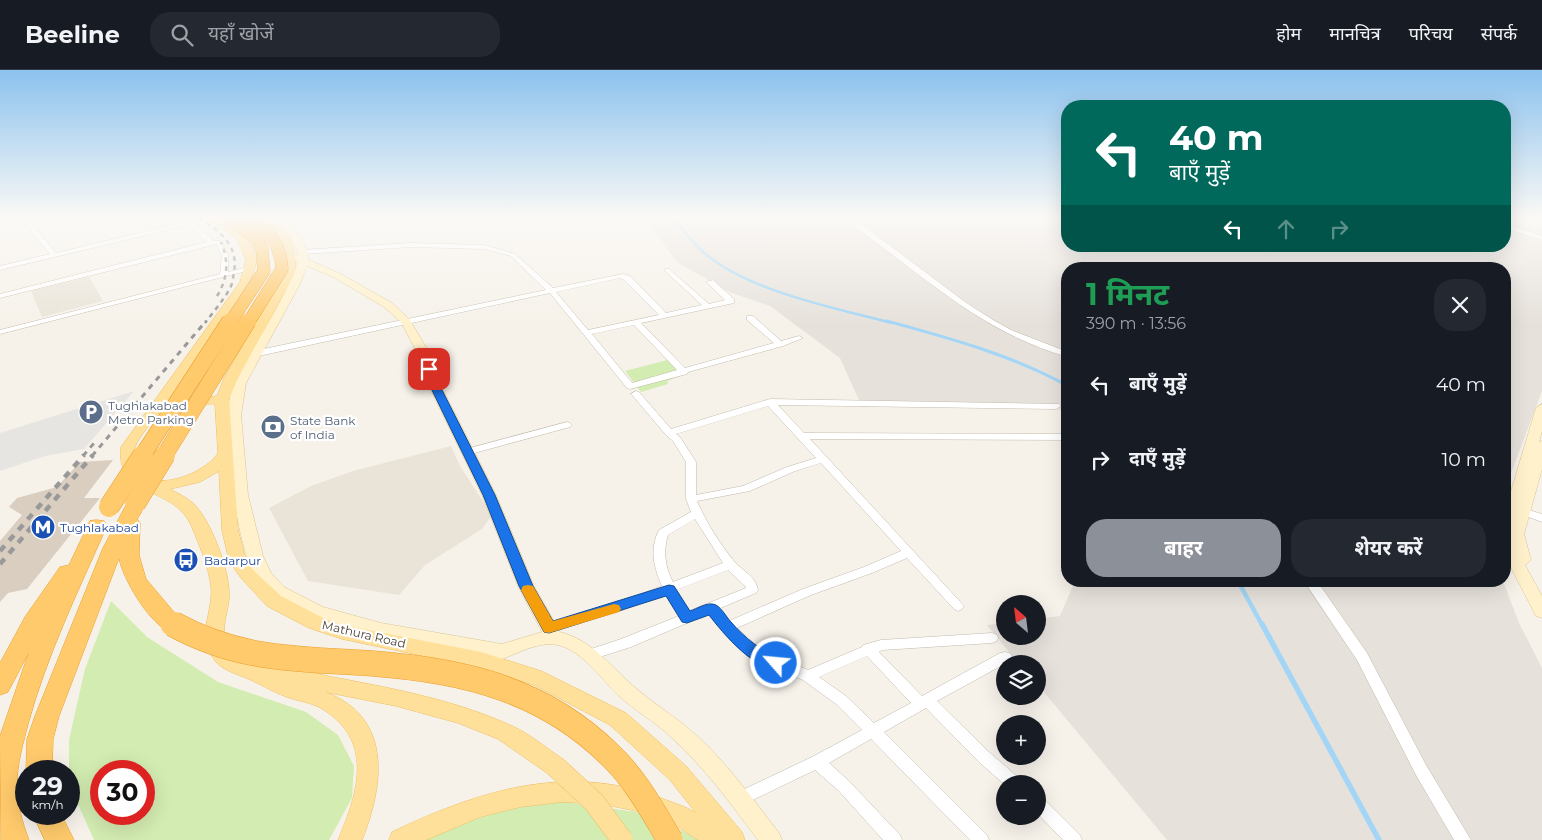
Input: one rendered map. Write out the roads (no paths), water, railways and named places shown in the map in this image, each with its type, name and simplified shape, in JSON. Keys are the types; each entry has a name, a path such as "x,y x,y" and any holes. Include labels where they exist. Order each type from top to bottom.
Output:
{"highway":[{"path":"0,685 33,624 264,271 263,253"},
{"name":"Mathura Road","path":"281,253 282,269 209,382 132,511 128,542 131,572 140,589 173,624 185,632 216,645 267,658 420,667 452,672 506,686 551,708 571,721 611,754 642,793 670,840"},
{"path":"39,760 40,739 46,716 113,548 132,511"},
{"path":"15,840 9,823 4,792 6,762 19,711 34,667 97,526"},
{"path":"52,825 60,840"}],"main road":[{"path":"247,253 250,260 245,282 128,447 125,460 130,472 143,482 179,500 194,514 217,575 220,589 214,628 215,642 225,658 236,666 293,690 328,702 342,711 361,734 370,766 369,784 365,804 350,840"},
{"name":"Mathura Road","path":"300,256 231,378 222,399 230,530 238,561 247,574 274,601 316,623 342,632 481,660 541,679 618,719 678,773 733,840"},
{"path":"156,408 222,399"},
{"path":"143,482 164,485 194,478 216,467 226,452"},
{"path":"255,673 299,678 396,698 454,713 506,734 555,766 594,802 622,840"},
{"path":"401,840 441,820 499,801 524,795 578,792 612,794 666,808 719,840"}],"street":[{"path":"0,268 63,253"},
{"path":"0,296 170,253"},
{"path":"224,253 224,274"},
{"path":"299,253 295,284 240,382 234,415 241,495 255,556 269,583 288,597 318,612 395,632 503,651"},
{"path":"300,256 328,253"},
{"path":"506,253 513,255 550,290 630,386 799,338"},
{"path":"895,253 962,304 994,324 1061,352"},
{"path":"300,256 388,304 405,320 425,356 433,382 489,495 526,586 552,633 590,655 626,692 677,730 695,747 739,798 771,840"},
{"path":"0,332 248,269"},
{"path":"667,270 706,306"},
{"path":"254,354 614,276 624,276 665,316"},
{"path":"586,333 732,300 710,282"},
{"path":"750,318 780,344"},
{"path":"636,322 684,372"},
{"path":"590,655 626,643 752,590 751,584 730,565 697,513 691,499 691,462 678,439 669,433 636,394"},
{"path":"669,433 770,402 1056,406"},
{"path":"770,402 958,606"},
{"path":"1511,516 1542,408"},
{"path":"467,452 567,424"},
{"path":"802,436 1061,437"},
{"path":"1542,445 1516,534 1520,554 1542,595"},
{"path":"691,499 746,489 792,469 823,459"},
{"path":"1522,511 1542,518"},
{"path":"687,618 663,578 660,555 662,535 697,513"},
{"path":"727,627 790,598 908,553"},
{"path":"1511,553 1542,612"},
{"path":"481,660 669,590 730,565"},
{"path":"1314,587 1362,657 1421,770 1463,840"},
{"path":"711,608 727,627 760,656 808,676 841,700 874,730 982,840"},
{"path":"808,676 868,649 893,643 992,638"},
{"path":"868,649 1005,775"},
{"path":"739,798 818,762 996,662"},
{"path":"818,762 844,786 894,840"},
{"path":"1046,812 1074,840"}],"waterway":[{"path":"705,253 740,276 790,296 892,323"},
{"path":"887,321 1002,356 1061,382"},
{"path":"1241,587 1262,625"},
{"path":"1262,624 1379,840"}],"railway":[{"path":"217,296 225,276 225,253"},
{"path":"205,323 231,286 235,262 233,253"},
{"path":"92,456 206,321"},
{"path":"83,456 95,442"},
{"path":"0,551 84,455"},
{"path":"0,564 93,455"}],"place":[{"name":"Tughlakabad Metro Parking","path":"91,412"},
{"name":"State Bank of India","path":"273,427"},
{"name":"Tughlakabad","path":"43,527"},
{"name":"Badarpur","path":"186,560"}]}
